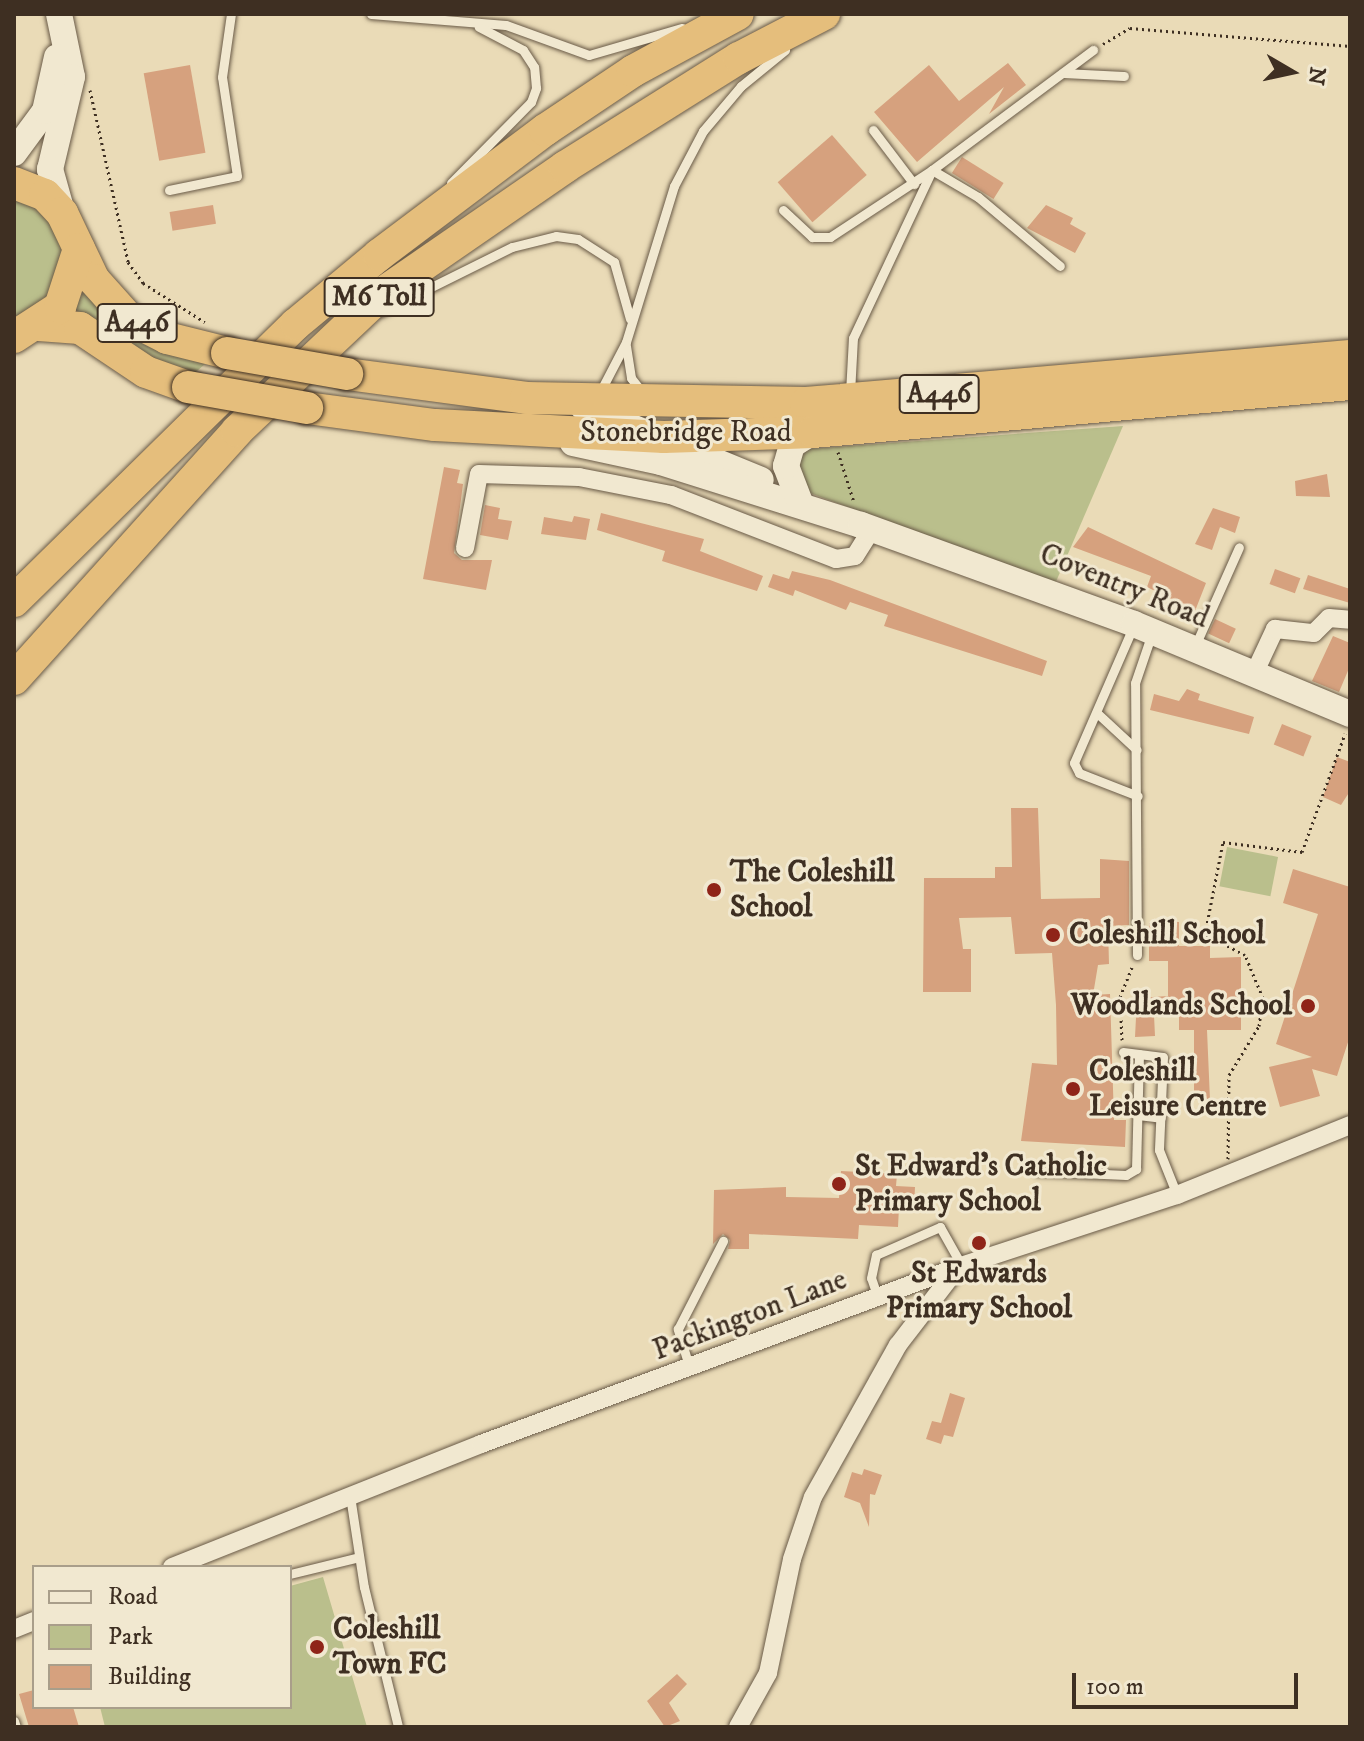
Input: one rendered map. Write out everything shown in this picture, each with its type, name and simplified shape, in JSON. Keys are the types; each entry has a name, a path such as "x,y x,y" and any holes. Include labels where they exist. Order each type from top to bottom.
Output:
{"highway":[{"name":"M6 Toll","path":"14,601 296,324 379,255 545,130 633,71 738,14"},
{"name":"M6 Toll","path":"14,679 237,431 384,292 565,167 739,58 826,14"},
{"name":"A446","path":"14,183 45,195 62,213 79,249 66,297 27,331"},
{"name":"Stonebridge Road","path":"79,249 101,291 128,318 167,338 220,340 347,374 526,398 850,414 1350,384"},
{"name":"Stonebridge Road","path":"27,331 80,328 146,372 188,387 307,408 529,433 664,437 813,432 850,414 1350,356"}],"main road":[{"path":"14,153 45,111 60,20"},
{"path":"60,20 72,77 50,169 62,213"},
{"path":"526,398 611,414 801,505"},
{"path":"801,505 786,466 792,445 813,432"},
{"path":"529,433 661,462 801,505"},
{"name":"Coventry Road","path":"801,505 1144,628 1350,717"}],"street":[{"path":"465,548 479,474 545,475 671,495 836,559 855,556 872,529"},
{"path":"1254,674 1275,629 1314,633 1329,618 1350,620"},
{"name":"Packington Lane","path":"177,1565 350,1496 960,1266 1177,1195 1350,1125"},
{"path":"738,1727 768,1673 792,1559 813,1497 891,1357 960,1266"}],"lane":[{"path":"169,190 237,176 222,77 231,14"},
{"path":"371,14 506,25 589,55 651,41 714,14"},
{"path":"595,401 626,342 661,220 703,131 741,86 826,14"},
{"path":"379,255 531,102 534,67 523,50 468,23"},
{"path":"783,210 812,237 830,237 914,184 1093,50"},
{"path":"1063,73 1124,76"},
{"path":"873,130 914,184"},
{"path":"932,170 978,197 1060,266"},
{"path":"850,414 853,338 932,170"},
{"path":"343,331 512,247 556,236 578,239 614,262 630,322"},
{"path":"626,342 631,378 643,393 672,404"},
{"path":"1194,649 1239,547"},
{"path":"1138,796 1079,773 1074,763 1097,713 1144,628"},
{"path":"1137,955 1141,864 1135,683 1144,628"},
{"path":"1097,713 1137,750"},
{"path":"1131,856 1141,864"},
{"path":"1123,1052 1163,1057 1159,1150 1177,1195"},
{"path":"1037,1171 1132,1173 1138,1115 1139,1054"},
{"path":"1138,1115 1161,1118"},
{"path":"878,1298 871,1278 876,1255 940,1227 960,1266"},
{"path":"690,1370 678,1329 723,1241"},
{"path":"350,1496 359,1557 398,1727"},
{"path":"292,1574 359,1557"},
{"path":"14,1721 16,1727"}],"path":[{"path":"1093,50 1130,28 1350,46"},
{"path":"87,81 128,262 173,306 220,340"},
{"path":"1233,1173 1225,1149 1229,1075 1259,1026 1263,998 1245,955 1205,934 1223,842 1302,852 1350,717"},
{"path":"1123,1052 1120,997 1137,955"}],"green space":[{"path":"14,195 42,209 64,247 59,290 14,325"},
{"path":"85,289 212,358 190,377 70,315"},
{"path":"1123,426 1055,584 810,493 795,464 808,449"},
{"path":"1227,847 1278,857 1270,896 1219,886"},
{"name":"Coleshill Town FC","path":"323,1577 367,1727 105,1727 100,1709 292,1709 292,1585"}],"building":[{"path":"1008,63 1026,85 989,114 1004,87 917,162 874,112 929,65 959,101"},
{"path":"190,65 205,153 159,161 144,73"},
{"path":"832,135 867,175 812,222 778,182"},
{"path":"962,157 1004,183 993,199 952,173"},
{"path":"213,205 216,224 173,231 170,212"},
{"path":"1046,205 1073,218 1070,224 1086,233 1075,253 1027,228"},
{"path":"444,467 460,470 457,483 463,484 454,553 462,560 492,560 486,590 423,579"},
{"path":"1327,474 1330,497 1296,496 1295,481"},
{"path":"485,505 500,508 498,519 512,521 508,540 480,535"},
{"path":"1213,508 1240,517 1235,533 1220,527 1212,550 1195,544"},
{"path":"601,513 704,539 700,551 763,576 757,591 662,561 665,551 597,530"},
{"path":"574,516 590,519 586,540 541,534 544,517 572,522"},
{"path":"1088,527 1206,583 1195,611 1147,587 1151,576 1073,547"},
{"path":"1275,569 1300,578 1295,593 1270,584"},
{"path":"792,571 830,580 1047,661 1042,676 884,626 888,615 850,602 846,610 795,590 793,596 768,587 773,574 789,579"},
{"path":"1308,575 1350,589 1350,603 1303,589"},
{"path":"1215,619 1236,629 1229,643 1208,634"},
{"path":"1333,636 1350,643 1350,666 1339,692 1312,681"},
{"path":"1187,689 1200,694 1198,700 1254,717 1249,734 1150,710 1154,694 1179,701"},
{"path":"1282,724 1312,736 1303,756 1274,744"},
{"path":"1337,757 1350,762 1350,791 1341,805 1323,797"},
{"name":"Coleshill School","path":"1011,808 1038,808 1041,899 1100,898 1100,859 1129,861 1129,925 1108,926 1109,964 1098,965 1093,995 1110,994 1114,1120 1126,1120 1125,1147 1021,1141 1032,1063 1057,1065 1056,1005 1052,953 1015,954 1011,917 959,918 963,949 971,949 971,992 923,992 924,878 995,878 995,867 1012,867"},
{"path":"1293,869 1350,887 1350,1036 1337,1076 1312,1069 1320,1096 1280,1107 1269,1067 1312,1057 1276,1044 1318,914 1283,903"},
{"path":"1179,922 1179,946 1210,946 1210,958 1241,957 1241,1030 1207,1030 1210,1100 1194,1100 1194,1030 1179,1030 1179,1014 1154,1015 1155,1036 1135,1037 1137,998 1168,996 1168,961 1149,961 1149,923"},
{"path":"841,1171 897,1174 896,1186 915,1187 914,1208 899,1207 898,1227 859,1225 858,1239 749,1234 749,1249 728,1249 730,1240 723,1234 713,1244 714,1190 786,1187 786,1197 839,1198"},
{"path":"950,1393 965,1398 953,1437 944,1435 941,1444 926,1439 932,1421 941,1423"},
{"path":"864,1469 882,1475 875,1495 870,1494 869,1527 860,1503 844,1497 852,1472 862,1475"},
{"path":"677,1674 687,1684 669,1703 680,1721 665,1727 647,1701"},
{"path":"32,1691 32,1709 74,1709 79,1727 29,1727 19,1694"}],"place":[{"name":"The Coleshill School","path":"714,890"},
{"name":"Coleshill School","path":"1053,935"},
{"name":"Woodlands School","path":"1308,1006"},
{"name":"Coleshill Leisure Centre","path":"1073,1089"},
{"name":"St Edward's Catholic Primary School","path":"839,1184"},
{"name":"St Edwards Primary School","path":"979,1243"},
{"name":"Coleshill Town FC","path":"317,1647"}]}
